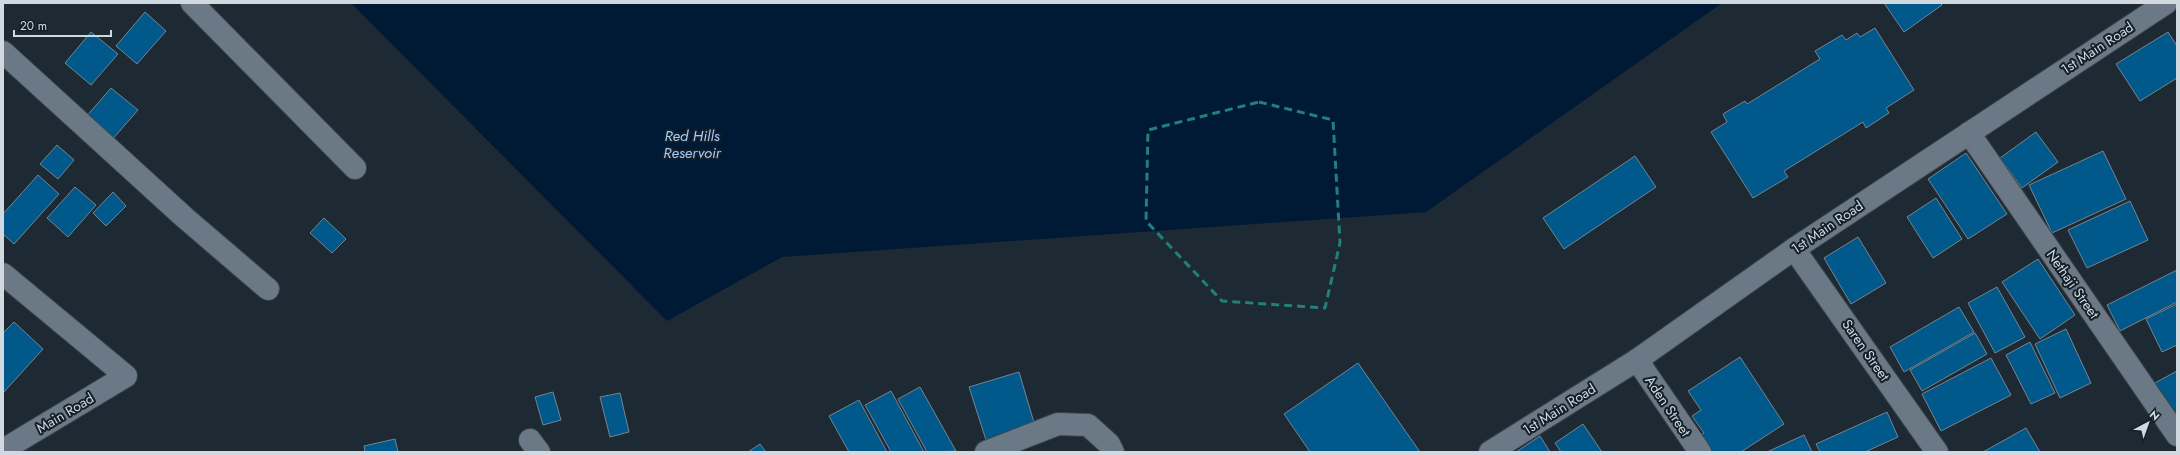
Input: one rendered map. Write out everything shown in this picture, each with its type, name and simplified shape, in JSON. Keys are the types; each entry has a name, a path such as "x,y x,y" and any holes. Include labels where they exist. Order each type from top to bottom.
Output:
{"street":[{"path":"192,3 355,168"},
{"name":"1st Main Road","path":"1490,452 1637,360 1794,249 2166,3"},
{"path":"3,52 184,217 268,289"},
{"name":"Nethaji Street","path":"1968,133 2177,435"},
{"name":"Saren Street","path":"1794,249 1938,452"},
{"name":"Main Road","path":"3,274 126,376 3,450"},
{"name":"Aden Street","path":"1637,360 1700,452"},
{"path":"986,452 1058,424 1088,425 1109,444 1113,452"}],"highlighted area":[{"path":"1259,102 1333,120 1340,243 1325,308 1222,301 1146,221 1148,130"}],"water":[{"name":"Red Hills Reservoir","path":"351,3 1722,3 1426,212 782,257 667,321"}],"building":[{"path":"1884,3 1940,3 1942,5 1904,32"},
{"path":"145,12 166,31 137,64 116,46"},
{"path":"1875,28 1914,90 1886,108 1889,113 1866,128 1863,122 1784,171 1788,177 1753,198 1711,132 1727,122 1723,114 1745,101 1747,104 1820,59 1815,51 1842,35 1846,40 1857,33 1860,37"},
{"path":"91,32 118,54 91,85 65,63"},
{"path":"2168,32 2177,46 2177,78 2140,101 2116,64"},
{"path":"111,88 138,110 111,141 85,118"},
{"path":"2036,132 2058,162 2022,188 2000,158"},
{"path":"57,145 74,160 58,179 40,164"},
{"path":"2103,151 2126,199 2052,233 2029,185"},
{"path":"1966,153 2007,214 1968,239 1928,179"},
{"path":"1635,156 1656,187 1564,249 1543,218"},
{"path":"38,175 59,194 14,244 3,234 3,214"},
{"path":"75,187 96,205 68,237 47,218"},
{"path":"113,192 126,206 106,226 93,213"},
{"path":"1936,198 1962,239 1933,258 1907,217"},
{"path":"2130,201 2148,240 2087,268 2068,230"},
{"path":"324,218 346,239 332,253 310,233"},
{"path":"1858,237 1886,283 1851,304 1824,258"},
{"path":"2038,259 2075,315 2040,339 2002,282"},
{"path":"2177,270 2177,302 2120,331 2107,305"},
{"path":"1997,287 2025,337 1995,353 1968,303"},
{"path":"2177,304 2177,345 2162,352 2146,319"},
{"path":"1959,307 1974,332 1904,372 1890,347"},
{"path":"14,322 43,349 3,393 3,333"},
{"path":"2066,329 2091,383 2060,398 2035,344"},
{"path":"1975,333 1987,354 1922,391 1910,370"},
{"path":"2030,342 2055,393 2031,404 2006,355"},
{"path":"1740,357 1784,424 1741,452 1702,452 1694,439 1704,433 1692,416 1701,410 1688,391"},
{"path":"1991,358 2011,395 1941,431 1922,394"},
{"path":"1358,363 1420,452 1310,452 1284,414"},
{"path":"2177,371 2177,425 2153,384"},
{"path":"1019,372 1035,426 986,440 969,387"},
{"path":"920,387 956,451 927,452 898,399"},
{"path":"891,391 924,452 891,452 865,405"},
{"path":"553,392 561,420 543,425 535,397"},
{"path":"620,393 629,432 610,437 600,397"},
{"path":"859,400 887,452 849,452 829,416"},
{"path":"1887,412 1898,437 1865,452 1820,452 1816,444"},
{"path":"1583,424 1602,452 1561,452 1555,443"},
{"path":"2026,428 2040,452 1983,452"},
{"path":"1804,435 1812,452 1767,452"},
{"path":"1540,436 1550,452 1516,452"},
{"path":"395,439 398,452 365,452 364,446"},
{"path":"760,444 766,452 748,452"}]}
